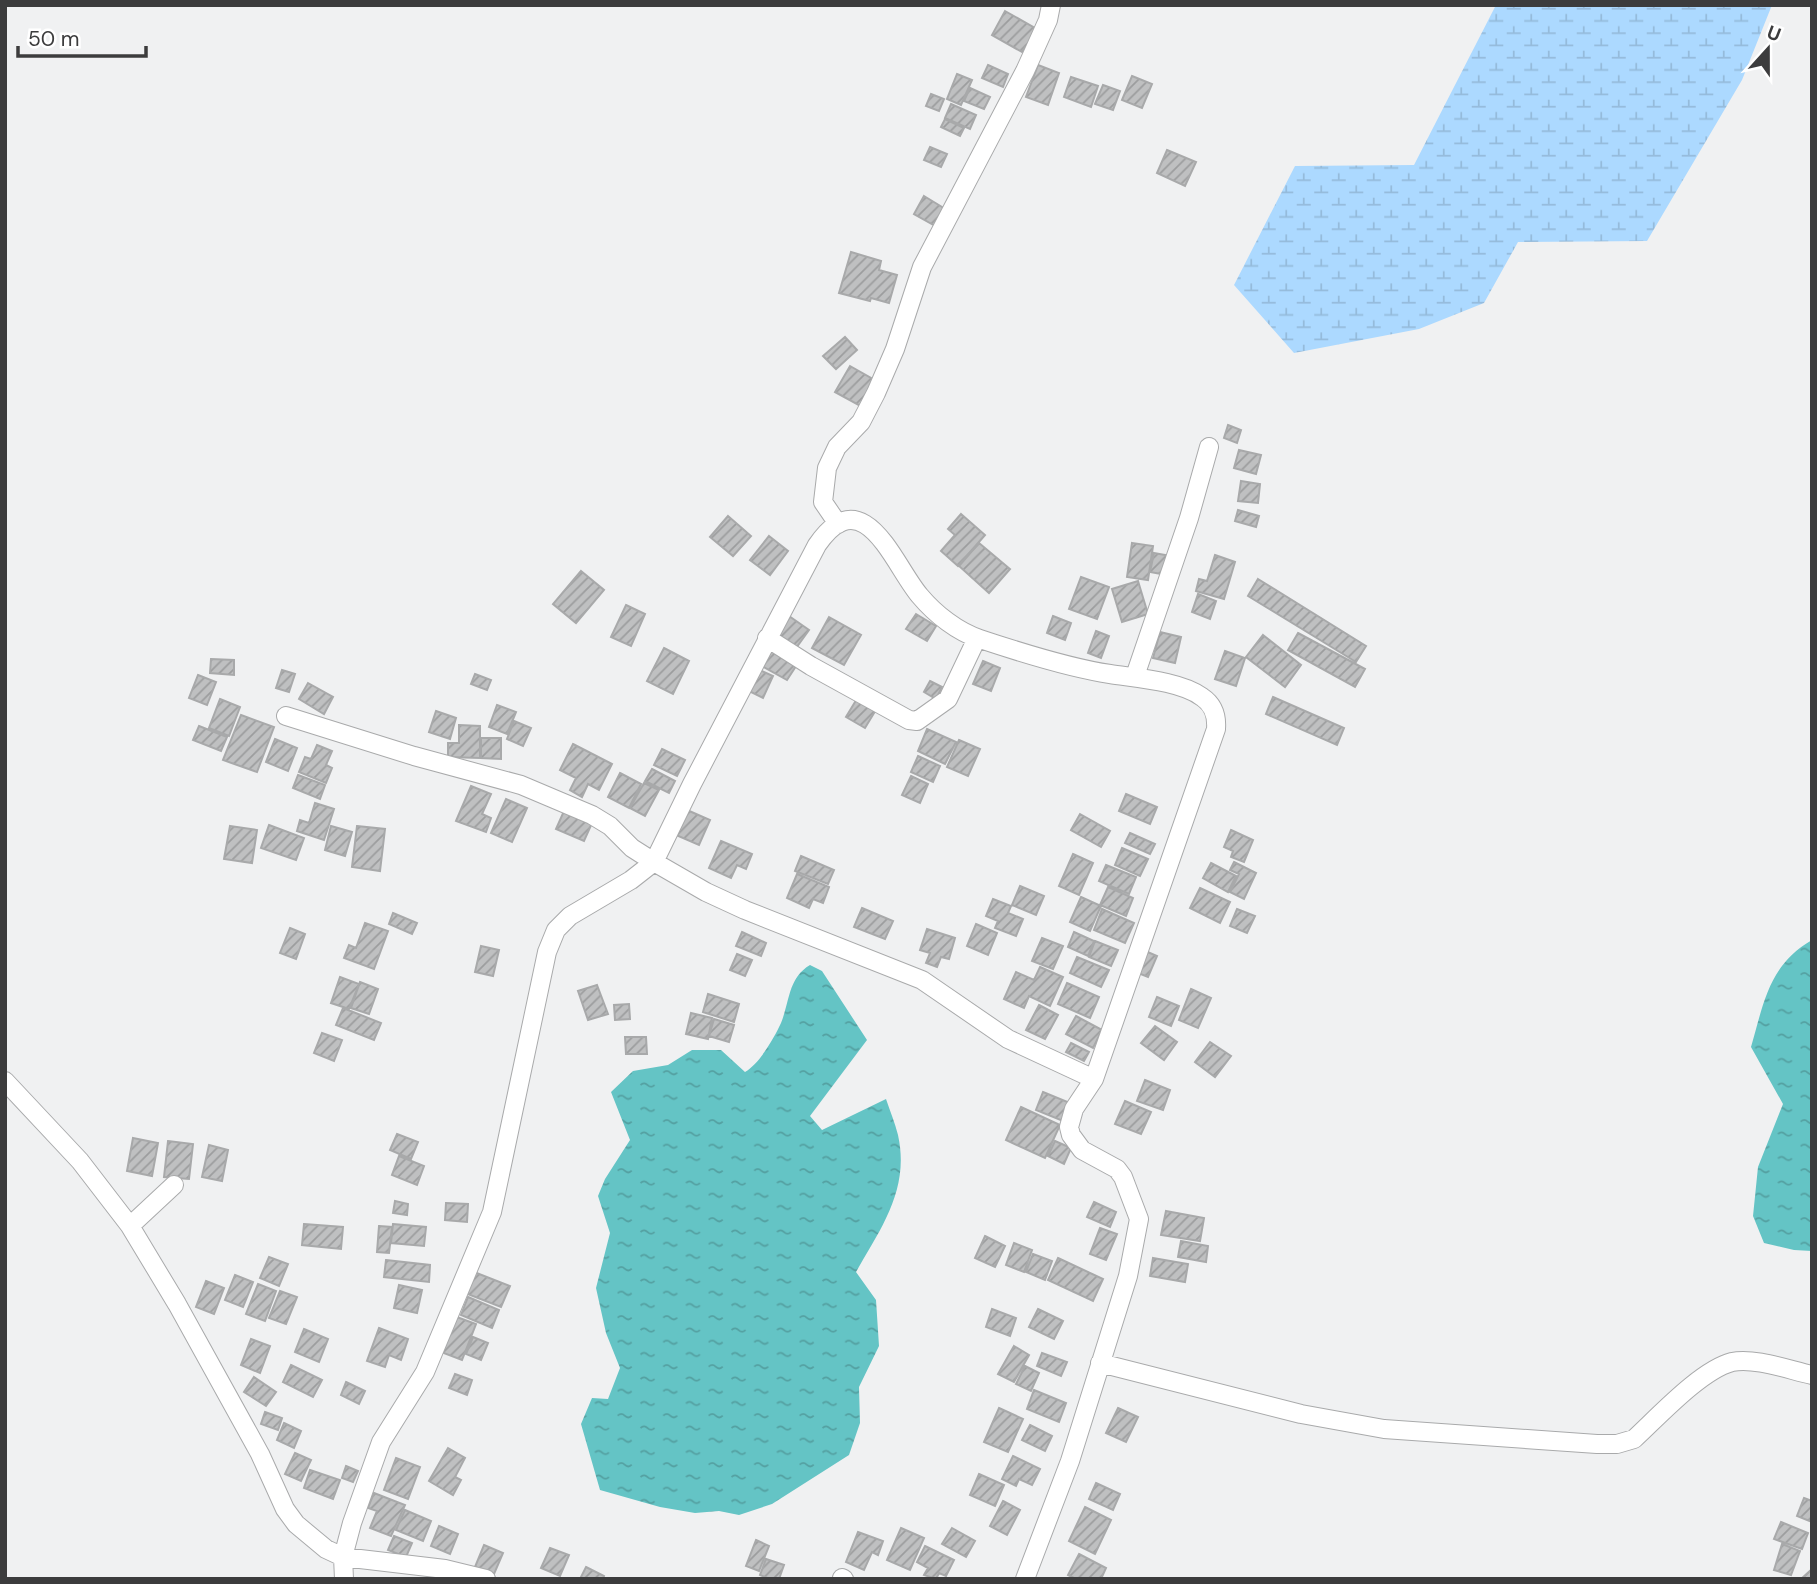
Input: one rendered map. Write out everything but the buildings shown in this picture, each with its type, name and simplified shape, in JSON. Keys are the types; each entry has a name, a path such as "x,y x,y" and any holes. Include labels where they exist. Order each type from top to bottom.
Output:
{"street":[{"path":"838,524 823,502 827,468 837,447 861,422 876,393 895,348 922,267 1025,71 1048,20 1051,5"},
{"path":"1135,676 1209,447"},
{"path":"344,1579 344,1557 364,1484 381,1441 425,1372 492,1212 547,952 556,930 570,916 631,880 654,862 817,545 826,531 850,521 876,532 926,603 951,624 977,638 1109,674 1135,676 1201,696 1214,710 1217,718 1216,729 1094,1079 1074,1109 1069,1127 1070,1135 1082,1150 1117,1169 1123,1177 1139,1219 1128,1276 1070,1461 1025,1579"},
{"path":"768,638 833,678 917,722 948,699 977,638"},
{"path":"286,716 414,756 521,785 603,821 617,831 632,848 706,892 922,980 1008,1039 1094,1079"},
{"path":"5,1081 80,1161 130,1226 177,1304 260,1454 285,1510 296,1524 326,1549 344,1557 445,1569 486,1579"},
{"path":"130,1226 174,1185"},
{"path":"1100,1363 1349,1424 1453,1436 1528,1438 1597,1444 1617,1444 1634,1438 1710,1371 1733,1362 1764,1364 1812,1375"}],"green space":[{"path":"1496,5 1772,5 1742,80 1647,241 1518,242 1484,303 1419,329 1294,353 1234,285 1295,166 1414,165"}],"water":[{"path":"1812,940 1812,1251 1764,1243 1753,1216 1758,1167 1783,1104 1751,1047 1765,1000 1777,973 1786,961"},
{"path":"810,965 822,971 867,1040 810,1116 822,1130 886,1099 898,1135 901,1155 897,1190 891,1207 856,1272 876,1300 879,1346 859,1387 860,1423 849,1455 772,1504 739,1515 719,1511 695,1513 660,1507 600,1490 581,1424 592,1398 608,1399 620,1368 606,1333 596,1288 610,1233 598,1196 605,1179 630,1140 611,1092 633,1071 668,1065 692,1050 721,1050 745,1072 756,1063 770,1043 781,1023 797,976"}]}
